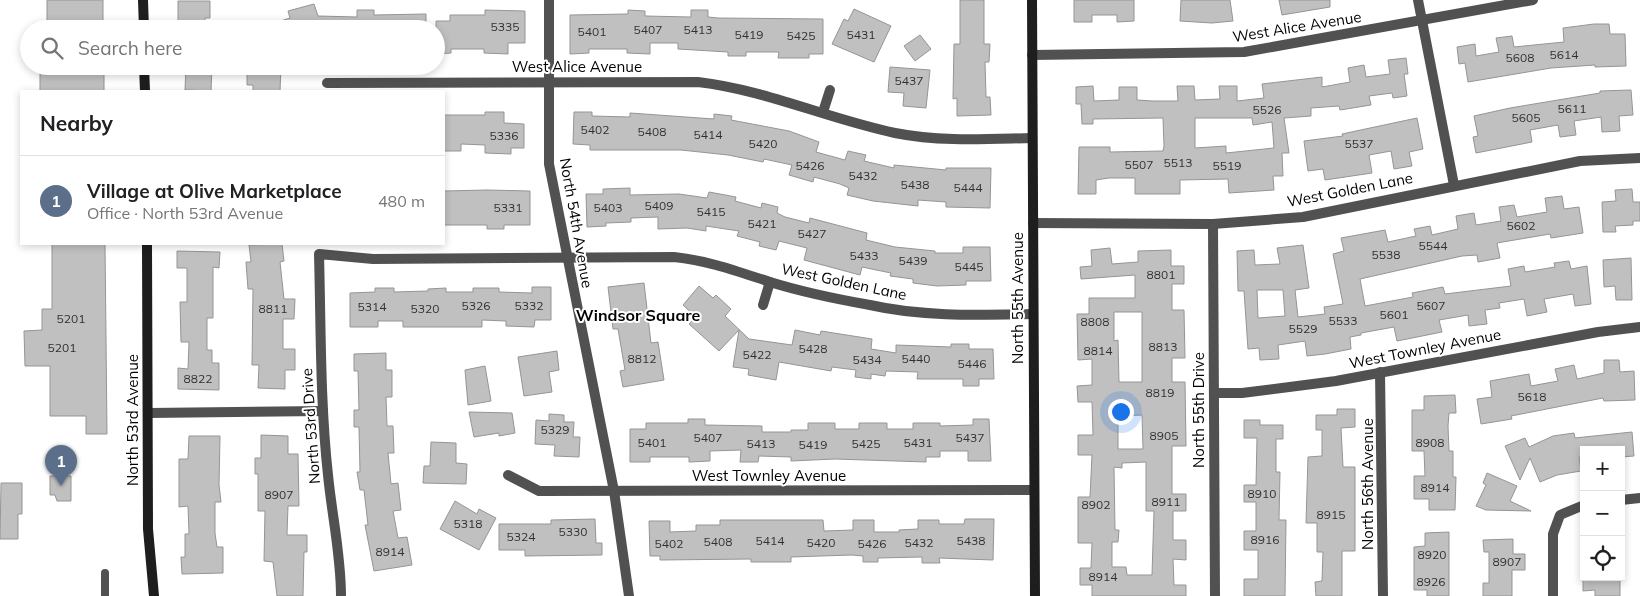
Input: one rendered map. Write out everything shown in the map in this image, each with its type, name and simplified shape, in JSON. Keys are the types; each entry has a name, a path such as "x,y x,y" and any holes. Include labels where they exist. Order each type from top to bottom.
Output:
{"street":[{"path":"143,0 144,20"},
{"name":"North 54th Avenue","path":"548,0 549,164 566,258 614,491 629,596"},
{"name":"North 55th Avenue","path":"1032,0 1035,596"},
{"path":"1418,0 1454,185"},
{"name":"West Alice Avenue","path":"1032,55 1244,52 1533,0"},
{"path":"144,75 145,90"},
{"name":"West Alice Avenue","path":"327,83 698,82 747,90 894,132 923,137 963,139 1032,138"},
{"path":"823,112 830,90"},
{"name":"West Golden Lane","path":"1033,223 1213,224 1303,217 1580,161 1640,158"},
{"name":"North 55th Drive","path":"1213,224 1215,596"},
{"name":"North 53rd Avenue","path":"147,245 148,529 154,596"},
{"name":"West Golden Lane","path":"319,254 373,259 666,257 698,260 730,267 770,282 890,308 933,313 1033,314"},
{"name":"North 53rd Drive","path":"319,254 323,411 328,475 341,568 341,596"},
{"name":"West Golden Lane","path":"762,306 770,282"},
{"name":"West Townley Avenue","path":"1214,393 1242,393 1336,381 1598,332 1640,327"},
{"name":"North 56th Avenue","path":"1380,372 1383,596"},
{"path":"149,413 323,411"},
{"name":"West Townley Avenue","path":"508,475 539,491 1034,490"},
{"path":"1625,500 1640,498"},
{"path":"1554,596 1553,534 1560,515 1580,507"}],"lane":[{"path":"105,573 105,596"}],"building":[{"path":"47,0 103,0 103,20 47,20"},
{"path":"960,0 984,0 984,44 990,44 989,62 985,62 986,97 990,97 991,115 957,116 957,98 953,99 954,44 960,44"},
{"path":"1074,0 1134,0 1134,21 1117,22 1117,15 1092,15 1092,22 1074,22"},
{"path":"1181,0 1230,0 1233,21 1212,23 1180,21"},
{"path":"1279,0 1330,0 1330,7 1282,15"},
{"path":"178,1 210,1 210,18 205,18 205,20 178,20"},
{"path":"314,4 318,16 357,17 357,10 374,10 374,15 426,14 426,20 284,20 290,18 288,11"},
{"path":"854,9 891,26 874,62 832,44 844,19 848,21"},
{"path":"485,10 525,11 525,43 508,43 508,54 484,53 484,49 451,49 451,53 445,53 445,21 450,21 450,15 485,15"},
{"path":"628,10 645,11 645,16 691,17 691,10 708,10 708,17 718,18 823,19 823,54 809,54 809,58 778,58 779,52 746,52 746,56 728,56 728,52 678,49 678,43 650,43 650,54 627,53 627,49 589,49 589,53 570,54 570,15 628,14"},
{"path":"1609,24 1610,34 1625,34 1626,66 1595,67 1595,65 1551,68 1468,82 1465,63 1459,64 1457,47 1475,44 1476,56 1499,52 1496,38 1512,36 1514,47 1564,42 1563,28"},
{"path":"920,35 931,49 915,61 904,46"},
{"path":"1406,58 1408,74 1404,74 1407,96 1393,98 1392,93 1369,96 1371,105 1340,110 1339,106 1311,108 1311,116 1284,118 1289,153 1282,153 1283,176 1273,176 1274,190 1229,193 1228,179 1180,180 1180,194 1135,194 1135,178 1109,178 1096,180 1096,194 1078,194 1079,147 1110,147 1110,152 1163,151 1164,146 1163,118 1093,119 1093,124 1082,124 1081,104 1076,104 1076,87 1093,86 1094,101 1119,100 1119,87 1137,87 1137,100 1178,101 1177,86 1194,86 1195,100 1220,99 1219,86 1237,86 1237,101 1264,98 1262,84 1322,77 1322,87 1350,82 1348,68 1364,65 1366,77 1390,74 1388,60","holes":["1195,118 1252,118 1253,125 1272,122 1274,148 1226,153 1226,146 1195,148"]},
{"path":"890,67 930,70 926,108 903,106 904,93 888,92"},
{"path":"40,75 104,75 104,90 40,90"},
{"path":"186,75 212,75 211,90 185,90"},
{"path":"247,75 281,75 280,90 253,90 253,85 247,85"},
{"path":"1631,90 1633,115 1619,116 1620,131 1602,132 1601,117 1574,121 1576,135 1560,137 1558,125 1530,130 1532,142 1476,153 1473,137 1478,136 1474,116 1600,93 1600,91"},
{"path":"485,112 504,112 504,123 524,124 524,148 511,148 511,154 485,153 485,145 461,144 461,151 445,151 445,115 485,115"},
{"path":"574,112 592,112 592,116 630,117 630,113 714,119 714,114 732,116 731,120 789,131 819,142 816,152 845,160 848,151 866,155 864,161 894,168 894,165 946,170 946,168 991,168 990,208 946,207 946,202 918,200 918,206 873,201 847,195 849,188 840,184 814,177 813,182 789,175 792,165 764,159 763,162 728,155 681,150 590,150 590,145 573,144"},
{"path":"1417,118 1423,149 1409,152 1412,166 1394,169 1391,151 1369,155 1372,173 1325,180 1323,169 1308,171 1304,141 1343,136 1342,134"},
{"path":"630,188 630,195 679,194 707,198 709,192 736,197 735,201 761,208 762,203 778,207 777,213 785,217 809,223 810,218 867,233 866,240 895,247 935,251 935,253 963,253 963,247 990,247 991,281 966,281 966,285 937,286 913,283 913,279 890,276 891,273 862,267 860,275 804,260 807,248 779,241 776,250 759,246 760,242 737,236 739,231 706,226 706,231 687,228 658,229 658,217 631,218 631,222 606,223 606,226 587,227 586,194 603,194 603,189"},
{"path":"1632,189 1633,202 1640,202 1640,221 1633,221 1633,225 1615,226 1616,232 1603,232 1602,202 1616,201 1615,190"},
{"path":"445,191 530,191 530,225 504,225 504,229 487,229 487,225 445,225"},
{"path":"1562,196 1564,209 1579,207 1583,233 1551,238 1550,234 1497,243 1500,258 1478,262 1477,255 1462,256 1360,279 1365,306 1413,297 1412,293 1443,287 1445,294 1511,286 1508,269 1524,266 1525,272 1555,267 1554,263 1569,261 1571,269 1587,266 1591,304 1575,306 1573,294 1544,299 1547,312 1527,316 1524,299 1499,303 1500,308 1485,310 1487,324 1469,326 1468,315 1439,320 1442,332 1397,341 1394,327 1361,333 1361,335 1350,337 1351,349 1325,354 1307,356 1305,341 1278,345 1279,359 1260,360 1259,348 1248,349 1244,291 1238,291 1237,251 1254,250 1255,265 1280,264 1277,248 1303,245 1309,288 1295,290 1298,317 1325,314 1324,307 1343,304 1333,254 1344,251 1341,238 1385,230 1388,242 1416,236 1414,229 1430,226 1432,235 1458,229 1456,216 1474,213 1476,225 1501,221 1499,207 1514,205 1517,217 1547,212 1545,198","holes":["1257,290 1283,290 1285,316 1258,318"]},
{"path":"52,245 105,245 107,434 86,434 86,416 50,416 50,366 25,366 24,331 42,330 42,309 52,309"},
{"path":"249,245 282,245 284,261 280,262 284,299 295,299 294,319 283,319 283,349 295,349 295,370 285,370 285,389 258,388 259,365 252,365 253,289 248,289 246,262 251,262"},
{"path":"1110,248 1112,264 1138,262 1138,251 1171,250 1171,266 1184,266 1184,284 1172,284 1172,310 1184,310 1185,358 1172,358 1172,382 1185,382 1186,446 1172,446 1172,494 1186,494 1186,511 1173,511 1173,540 1186,540 1186,560 1173,559 1174,585 1186,585 1186,596 1092,596 1092,585 1080,585 1080,568 1091,568 1092,543 1078,543 1078,497 1090,497 1092,455 1078,455 1078,435 1093,435 1092,402 1078,402 1077,386 1092,385 1092,359 1078,360 1077,314 1089,314 1089,298 1135,298 1135,275 1081,279 1080,267 1092,266 1091,250","holes":["1114,312 1142,312 1142,382 1119,382 1118,340 1114,341","1142,415 1143,449 1118,449 1118,416","1146,462 1146,511 1154,511 1152,575 1127,575 1126,567 1112,567 1112,542 1118,542 1119,530 1115,530 1114,467 1122,468 1122,463"]},
{"path":"177,251 220,252 219,268 213,267 213,318 207,318 207,350 212,350 212,363 219,363 219,390 178,389 178,368 188,369 189,342 181,342 180,302 187,302 187,268 177,268"},
{"path":"1631,258 1632,300 1616,300 1615,286 1604,287 1603,260"},
{"path":"644,283 651,343 658,342 664,380 623,387 620,371 625,370 618,329 613,329 608,287"},
{"path":"699,286 713,298 716,295 731,309 725,316 749,339 792,345 795,330 820,335 821,331 872,339 871,349 896,353 896,345 951,347 951,344 969,344 969,349 993,349 994,379 979,379 979,386 963,386 963,379 917,379 918,372 886,371 885,376 871,374 871,379 855,377 856,370 832,367 831,371 779,362 776,380 748,375 749,369 733,367 739,330 719,351 689,324 696,317 683,305"},
{"path":"532,287 551,287 551,320 535,320 534,327 506,326 506,321 482,320 482,327 403,327 403,321 378,321 378,327 350,327 350,293 375,292 375,288 394,288 394,292 428,291 428,289 446,288 446,292 473,292 473,288 499,288 499,292 532,293"},
{"path":"557,351 559,370 549,372 552,392 524,396 518,357"},
{"path":"386,353 386,370 392,370 392,397 386,397 387,426 393,426 394,453 388,453 391,484 398,483 401,510 393,511 398,538 407,537 412,565 374,571 365,525 368,525 364,490 360,490 357,472 360,472 359,427 354,427 354,410 359,410 358,371 354,371 354,354"},
{"path":"1604,360 1619,360 1620,372 1634,371 1635,400 1604,401 1603,398 1511,416 1512,419 1481,424 1477,399 1492,397 1490,381 1529,374 1531,386 1558,381 1555,369 1574,365 1577,379 1604,373"},
{"path":"485,366 491,401 468,405 465,370"},
{"path":"1455,395 1456,413 1449,413 1448,426 1449,451 1453,451 1453,477 1456,477 1455,510 1429,510 1429,499 1414,499 1414,476 1425,476 1424,451 1412,451 1412,410 1424,410 1424,396"},
{"path":"1337,409 1355,409 1355,427 1341,428 1343,467 1355,467 1355,551 1342,551 1342,596 1316,596 1315,582 1322,581 1323,552 1317,552 1317,523 1306,523 1308,457 1322,456 1322,430 1316,430 1316,415 1337,415"},
{"path":"469,412 512,413 515,433 499,436 499,433 474,437"},
{"path":"549,414 564,415 564,422 574,422 573,437 580,437 579,457 554,456 555,445 535,444 536,420 549,421"},
{"path":"688,419 705,419 705,425 762,426 762,432 791,432 791,430 808,430 808,423 835,423 835,429 859,429 859,423 887,423 887,429 913,429 913,423 940,423 940,426 973,425 973,419 989,419 991,461 968,461 968,451 940,451 940,457 926,457 926,462 835,459 791,461 791,457 759,456 758,462 740,462 741,450 710,451 710,461 689,462 689,457 650,457 650,462 630,462 630,429 646,429 646,423 688,423"},
{"path":"1244,420 1260,420 1260,425 1283,425 1283,439 1276,439 1276,472 1280,472 1279,520 1286,520 1285,596 1244,596 1244,579 1258,579 1258,550 1244,550 1244,531 1256,531 1256,502 1244,502 1244,485 1256,485 1257,438 1244,438"},
{"path":"1632,432 1634,456 1625,457 1625,446 1580,446 1580,471 1557,475 1540,482 1530,458 1520,480 1505,446 1525,438 1529,447 1553,436 1574,433 1575,438"},
{"path":"261,435 288,436 288,454 298,454 299,506 288,506 287,535 307,535 307,552 304,552 303,596 277,596 273,562 264,561 265,511 258,511 258,474 255,474 255,458 261,458"},
{"path":"189,436 220,436 219,485 221,502 215,502 215,533 217,547 223,547 223,573 182,574 181,557 185,557 185,534 189,534 188,506 179,507 179,459 188,459"},
{"path":"431,442 456,443 456,463 467,464 466,484 423,483 424,466 430,466"},
{"path":"1487,473 1517,486 1510,501 1531,511 1486,510 1476,506 1486,485 1483,483"},
{"path":"50,476 71,476 71,501 57,501 55,495 50,495"},
{"path":"1,483 22,483 22,514 18,514 18,539 0,539"},
{"path":"455,501 477,514 479,509 496,518 479,550 440,529"},
{"path":"595,519 596,543 602,543 602,555 525,556 525,550 499,550 499,524 551,524 551,520"},
{"path":"965,519 994,519 993,560 939,558 940,563 922,563 922,557 878,558 878,562 863,562 863,556 852,555 791,557 791,562 751,562 751,559 660,560 660,556 650,556 649,521 670,521 670,532 696,531 696,525 720,525 720,520 823,520 824,531 853,530 853,520 874,520 874,532 899,532 899,530 918,529 918,520 939,520 939,524 964,524"},
{"path":"1449,532 1449,596 1427,596 1427,590 1414,590 1414,547 1425,546 1425,533"},
{"path":"1513,539 1513,554 1525,554 1525,570 1512,570 1512,596 1483,596 1483,583 1489,583 1489,552 1484,552 1483,540"},
{"path":"1583,581 1620,581 1620,596 1595,596 1595,590 1583,591"}],"place":[{"name":"Village at Olive Marketplace","path":"61,486"}],"district":[{"name":"Windsor Square","path":"638,315"}]}
